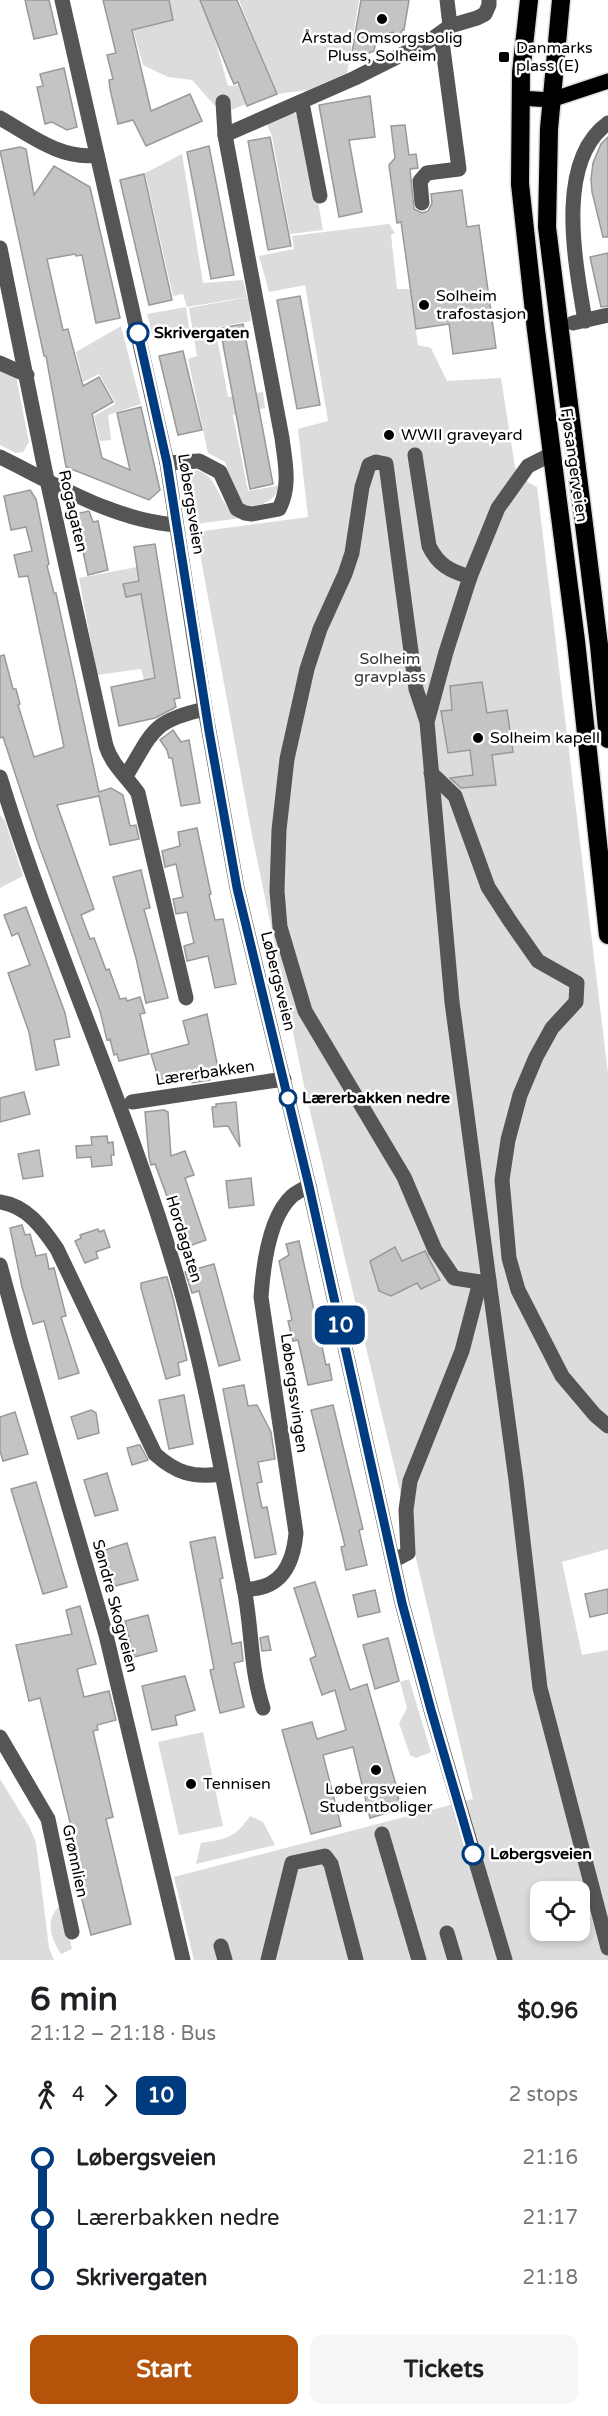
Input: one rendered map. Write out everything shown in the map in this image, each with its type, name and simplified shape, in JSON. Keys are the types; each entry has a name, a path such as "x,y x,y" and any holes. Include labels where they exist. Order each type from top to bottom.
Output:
{"highway":[{"name":"Fjøsangerveien","path":"529,0 520,98 520,184 529,278 581,694 608,935"},
{"name":"Fjøsangerveien","path":"561,0 551,100 547,227 603,652 608,740"}],"main road":[{"path":"520,98 551,100 608,81"},
{"path":"581,694 606,692"}],"street":[{"name":"Løbergsveien","path":"62,0 167,463 237,888 309,1186 393,1561 431,1710 502,1958"},
{"path":"422,202 420,181 426,173 459,169 440,34 447,0"},
{"path":"224,130 302,103 485,14 489,0"},
{"path":"302,103 320,196"},
{"path":"167,463 199,461 220,472 237,509 245,513 279,508 285,499 286,472 282,438 224,130 216,104"},
{"path":"0,118 59,152 85,157 98,155"},
{"path":"608,123 588,145 577,172 573,207 579,322 608,315"},
{"name":"Rogagaten","path":"0,248 47,480 106,746 110,759 126,776 138,794 186,999"},
{"path":"0,363 27,375"},
{"path":"427,722 470,577 498,508 528,466 552,453"},
{"path":"414,455 429,546 442,566 470,577"},
{"path":"0,457 70,492 138,519 176,525"},
{"path":"509,1258 485,1276 454,1278 435,1250 404,1177 305,1011 280,927 277,891 279,830 287,759 307,669 327,610 348,563 362,487 369,465 376,462 386,464 416,689 427,722 452,1002 485,1276 516,1480 540,1688 608,1948"},
{"path":"126,776 144,744 157,727 182,715 206,710"},
{"path":"431,773 455,796 488,887 510,921 538,961 577,983 576,1002 552,1028 536,1057 520,1095 508,1140 502,1180 509,1258 518,1290 562,1376 595,1415 608,1426"},
{"name":"Hordagaten","path":"0,777 3,801 163,1232 180,1287 200,1367 244,1589 256,1687 264,1707"},
{"name":"Lærerbakken","path":"132,1102 284,1079"},
{"name":"Løbergssvingen","path":"244,1589 259,1590 272,1583 282,1575 294,1555 296,1533 261,1297 263,1267 279,1217 294,1194 309,1186"},
{"path":"0,1202 25,1211 43,1229 57,1249 155,1454 184,1473 201,1477 221,1474"},
{"name":"Søndre Skogveien","path":"0,1265 106,1635 183,1960"},
{"path":"393,1561 408,1553 406,1510 410,1481 462,1350 485,1276"},
{"name":"Grønnlien","path":"0,1737 48,1819 72,1932"},
{"path":"382,1834 419,1960"},
{"path":"268,1960 292,1863 325,1856 331,1864 356,1960"},
{"path":"447,1933 455,1960"}],"green space":[{"path":"167,0 204,0 228,86 239,85 246,104 229,111 214,105 192,80 168,77 143,65 133,29 171,21"},
{"path":"239,0 359,0 347,73 309,90 277,94"},
{"path":"291,111 304,120 323,230 290,234 272,136 266,122"},
{"path":"182,154 203,283 243,280 247,297 187,307 183,294 173,296 145,173"},
{"name":"Solheim gravplass","path":"389,224 395,233 391,235 397,289 410,289 418,345 431,348 447,381 501,378 515,467 529,483 537,487 608,1073 608,1549 562,1562 582,1655 608,1650 608,1960 194,1960 174,1877 473,1799 305,1090 252,835 196,532 308,517 298,429 328,421 305,285 269,292 259,256 294,249 292,236"},
{"path":"249,297 251,321 218,327 216,332 228,397 263,392 265,408 233,415 248,491 281,485 268,501 249,507 239,501 225,462 208,453 188,359 197,356 189,308"},
{"path":"186,307 190,334 152,333 147,314"},
{"path":"121,326 141,404 108,415 111,440 100,441 94,416 115,402 99,374 83,382 76,352"},
{"path":"0,366 16,376 29,442 23,452 16,453 0,445"},
{"path":"197,470 211,479 224,502 242,518 195,524 186,484 187,474"},
{"path":"137,567 155,681 145,683 141,669 97,675 79,578"},
{"path":"0,815 5,821 23,876 0,888"},
{"path":"409,1679 431,1752 416,1758 410,1755 399,1723 407,1708 400,1682"},
{"name":"Tennisen","path":"203,1732 223,1826 179,1835 158,1742"},
{"path":"0,1779 30,1828 36,1843 49,1948 54,1960 0,1960"},
{"path":"250,1816 263,1822 275,1845 196,1864 201,1843 229,1836 240,1829"},
{"path":"62,1904 72,1949 61,1954 54,1941 51,1921 56,1909"}],"building":[{"path":"25,0 49,0 57,34 34,39"},
{"path":"103,0 169,0 173,20 132,30 151,111 190,94 202,121 146,146 133,120 118,124 110,89 109,80 113,79 107,55 116,53"},
{"path":"200,0 237,0 277,94 247,106 238,82 234,84 230,75"},
{"name":"Årstad Omsorgsbolig Pluss, Solheim","path":"361,0 409,0 404,30 400,38 393,32 377,37 374,51 354,59 355,52 352,52"},
{"path":"64,68 77,127 67,130 52,122 45,124 37,87 43,86 40,74"},
{"path":"370,96 375,137 349,140 362,212 339,217 319,105"},
{"path":"405,125 409,155 416,154 418,168 410,169 414,209 422,213 428,211 432,203 431,194 462,190 467,227 479,225 496,348 453,354 449,324 416,329 401,222 397,223 389,165 395,158 391,126"},
{"path":"270,137 291,246 268,250 248,141"},
{"path":"608,137 608,237 603,237 591,179 593,163 601,144"},
{"path":"209,146 234,275 211,279 187,152"},
{"path":"20,147 26,149 34,195 54,166 90,187 120,318 96,323 82,255 47,259 63,330 68,329 83,386 99,377 113,402 92,414 102,458 130,470 117,413 141,407 160,490 149,500 66,467 46,356 44,356 0,151"},
{"path":"144,174 172,300 149,305 120,180"},
{"path":"608,253 608,306 601,307 590,257"},
{"path":"300,296 320,405 297,409 277,300"},
{"path":"243,324 273,484 250,489 220,328"},
{"path":"183,351 202,430 178,435 159,356"},
{"path":"30,490 36,499 49,564 47,566 54,593 56,593 99,792 111,788 123,795 130,826 136,825 139,839 110,845 99,796 57,805 94,909 81,915 90,939 94,938 120,999 126,998 127,1001 140,997 145,1013 140,1014 149,1054 119,1061 117,1054 114,1055 110,1039 107,1040 100,1011 38,843 3,737 0,738 0,656 4,655 13,689 16,689 20,704 18,705 34,757 64,747 28,576 19,577 14,555 32,551 26,527 11,530 4,496"},
{"path":"89,511 93,522 98,521 108,570 88,575 75,514"},
{"path":"155,544 180,698 174,699 176,707 155,718 119,726 111,687 155,678 141,594 126,597 123,584 139,581 134,547"},
{"name":"Solheim kapell","path":"482,682 487,713 507,710 513,752 492,755 496,785 461,788 450,778 473,775 470,750 448,753 441,711 452,710 450,686"},
{"path":"173,730 181,742 189,740 200,803 181,806 172,758 169,758 160,740"},
{"path":"197,828 215,920 223,919 236,984 215,988 208,956 187,961 184,946 194,943 187,912 176,914 173,899 183,897 176,864 165,867 162,851 180,846 178,832"},
{"path":"141,870 150,908 144,909 168,998 146,1003 113,877"},
{"path":"26,907 65,1013 70,1037 54,1040 59,1065 36,1070 29,1032 8,973 30,965 18,933 12,936 4,915"},
{"path":"207,1014 218,1068 207,1070 210,1080 192,1083 190,1077 160,1084 151,1054 189,1044 183,1021"},
{"path":"24,1092 30,1114 0,1122 0,1098"},
{"path":"236,1102 240,1147 228,1126 214,1127 212,1107 216,1107 216,1104"},
{"path":"164,1110 168,1112 171,1156 185,1151 194,1175 185,1178 206,1240 186,1247 171,1201 169,1202 155,1164 151,1165 149,1157 145,1112"},
{"path":"107,1136 108,1143 113,1142 112,1165 92,1167 91,1157 77,1158 76,1146 92,1145 91,1137"},
{"path":"39,1150 43,1176 23,1179 18,1154"},
{"path":"251,1178 254,1205 229,1208 226,1181"},
{"path":"22,1225 25,1235 30,1234 36,1256 46,1254 49,1269 54,1268 66,1316 61,1317 79,1373 59,1379 44,1321 33,1324 22,1287 10,1228"},
{"path":"98,1229 99,1232 104,1230 110,1247 96,1252 98,1258 85,1263 75,1241 81,1238 80,1235"},
{"path":"299,1241 326,1365 329,1364 332,1380 308,1385 298,1340 293,1341 288,1321 292,1320 279,1261 289,1255 286,1244"},
{"path":"395,1247 402,1261 425,1251 440,1280 421,1289 417,1283 391,1296 379,1291 370,1261"},
{"path":"214,1264 240,1360 219,1366 199,1291 192,1293 185,1272"},
{"path":"167,1277 187,1360 178,1363 180,1375 166,1379 141,1283"},
{"path":"244,1385 248,1406 257,1405 271,1432 275,1459 258,1462 262,1482 257,1483 262,1508 267,1507 276,1554 255,1558 223,1389"},
{"path":"184,1395 193,1444 169,1449 159,1400"},
{"path":"333,1405 363,1529 359,1530 367,1565 346,1570 341,1547 345,1546 311,1410"},
{"path":"91,1410 96,1413 99,1433 78,1439 71,1417"},
{"path":"15,1412 28,1454 3,1461 0,1451 0,1417"},
{"path":"140,1445 148,1460 132,1465 127,1448"},
{"path":"107,1473 118,1510 95,1516 84,1480"},
{"path":"36,1482 67,1587 43,1594 11,1489"},
{"path":"215,1537 232,1644 241,1642 243,1661 234,1663 244,1707 220,1713 210,1670 214,1669 190,1542"},
{"path":"127,1543 138,1580 115,1586 105,1550"},
{"name":"Løbergsveien Studentboliger","path":"315,1582 350,1690 367,1684 401,1809 370,1818 353,1747 323,1755 341,1826 311,1834 282,1730 312,1722 317,1739 346,1730 335,1690 322,1695 310,1659 316,1656 294,1588"},
{"path":"608,1589 608,1613 590,1617 585,1594"},
{"path":"375,1590 380,1612 358,1617 353,1595"},
{"path":"80,1606 96,1664 77,1669 84,1697 109,1691 116,1720 97,1725 98,1730 93,1731 113,1817 106,1819 131,1924 91,1935 68,1845 75,1843 40,1698 29,1701 16,1645 72,1634 66,1610"},
{"path":"148,1615 157,1651 134,1657 125,1621"},
{"path":"268,1636 271,1650 262,1651 260,1638"},
{"path":"388,1638 399,1681 375,1689 363,1645"},
{"path":"185,1676 195,1710 175,1716 177,1725 152,1730 142,1686"}],"bus line":[{"name":"10","path":"138,333 167,463 223,817 237,888 309,1186 402,1603 473,1854"}],"place":[{"name":"Årstad Omsorgsbolig Pluss, Solheim","path":"382,19"},
{"name":"Danmarks plass (E)","path":"504,57"},
{"name":"Solheim trafostasjon","path":"424,305"},
{"name":"Skrivergaten","path":"138,333"},
{"name":"WWII graveyard","path":"389,435"},
{"name":"Solheim kapell","path":"478,738"},
{"name":"Lærerbakken nedre","path":"288,1098"},
{"name":"Løbergsveien Studentboliger","path":"376,1770"},
{"name":"Tennisen","path":"191,1784"},
{"name":"Løbergsveien","path":"473,1854"}]}
